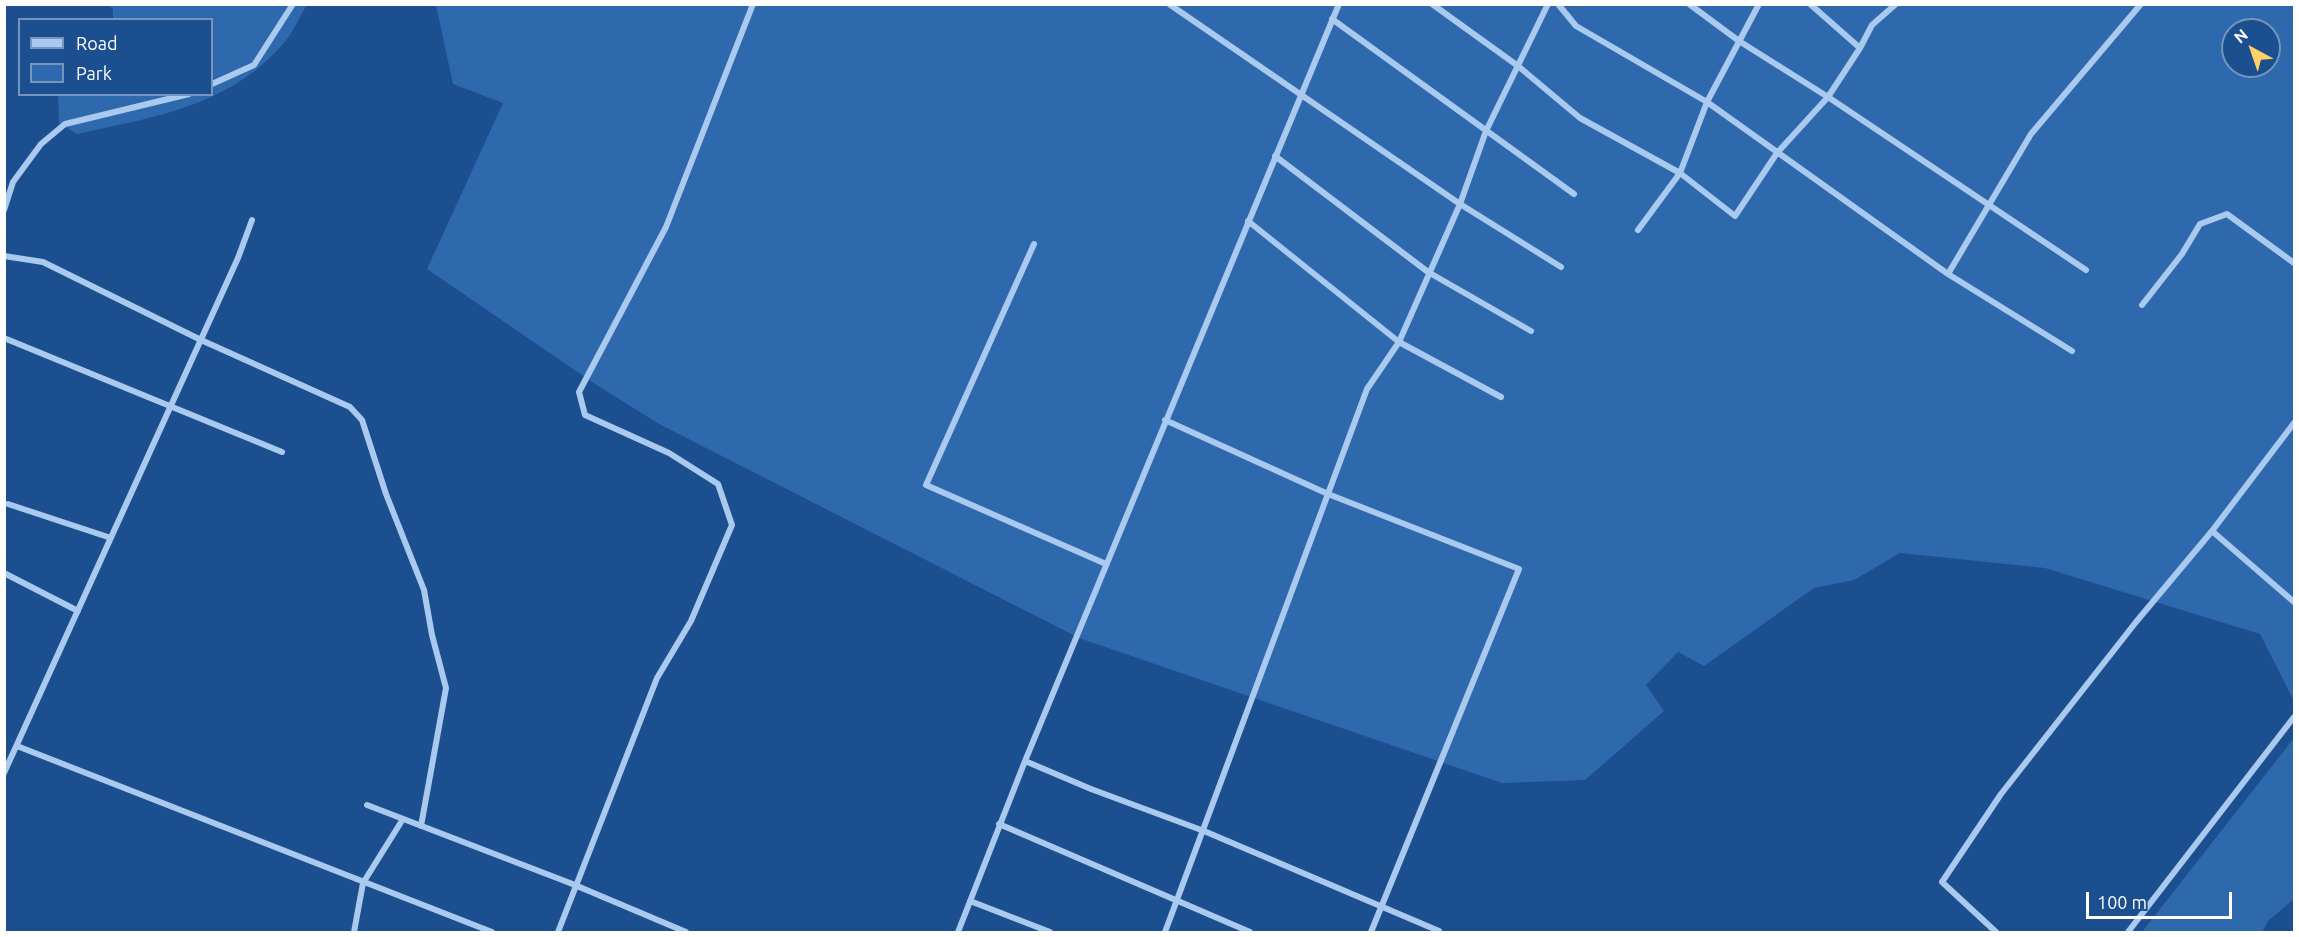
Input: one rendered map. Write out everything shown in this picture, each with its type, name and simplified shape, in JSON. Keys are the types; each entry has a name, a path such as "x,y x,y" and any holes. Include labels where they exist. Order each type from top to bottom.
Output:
{"street":[{"path":"213,84 254,65 293,4"},
{"path":"558,933 657,678 691,621 732,525 718,484 669,453 585,415 579,392 666,227 753,4"},
{"path":"1169,4 1460,204 1561,267"},
{"path":"958,933 999,824 1339,4"},
{"path":"1432,4 1518,66 1580,118 1680,173 1735,216 1777,153 1828,97 1872,25 1896,4"},
{"path":"1165,933 1367,389 1399,342 1460,204 1486,131 1548,4"},
{"path":"1558,4 1576,26 1707,102 1948,274 2072,351"},
{"path":"1689,4 1739,41 1828,97 1988,207 2086,270"},
{"path":"1638,230 1680,173 1707,102 1759,4"},
{"path":"1810,4 1860,48"},
{"path":"1948,274 2031,134 2141,4"},
{"path":"1332,19 1575,194"},
{"path":"4,210 13,182 41,144 65,124 181,96"},
{"path":"1275,156 1428,272 1531,331"},
{"path":"2142,305 2182,254 2200,224 2227,214 2295,263"},
{"path":"4,773 238,258 252,220"},
{"path":"1248,220 1399,342 1501,397"},
{"path":"1034,244 926,485 1106,564"},
{"path":"4,256 43,262 201,340 350,407 362,420 386,494 424,590 432,635 446,688 422,826"},
{"path":"4,338 282,452"},
{"path":"1165,420 1328,494 1519,569 1371,933"},
{"path":"1996,933 1942,882 2001,794 2136,622 2212,531 2295,423"},
{"path":"4,511 6,503 111,538"},
{"path":"2212,531 2295,602"},
{"path":"4,573 78,611"},
{"path":"2128,933 2295,717"},
{"path":"17,746 216,822 492,933"},
{"path":"1025,761 1091,789 1204,831 1439,931"},
{"path":"367,806 577,886 686,933"},
{"path":"354,933 363,883 403,819"},
{"path":"999,824 1250,933"},
{"path":"970,901 1050,933"}],"green space":[{"path":"108,5 307,5 290,35 262,65 214,96 162,115 77,134 59,123 58,96 213,96 213,18 113,18 113,9"},
{"path":"436,5 2294,5 2294,701 2260,634 2045,568 1900,553 1854,580 1814,588 1704,666 1678,652 1646,685 1664,711 1585,780 1502,783 1079,638 659,424 592,382 427,269 503,103 453,84"},
{"path":"2294,738 2294,899 2268,921 2262,932 2142,932"}]}
